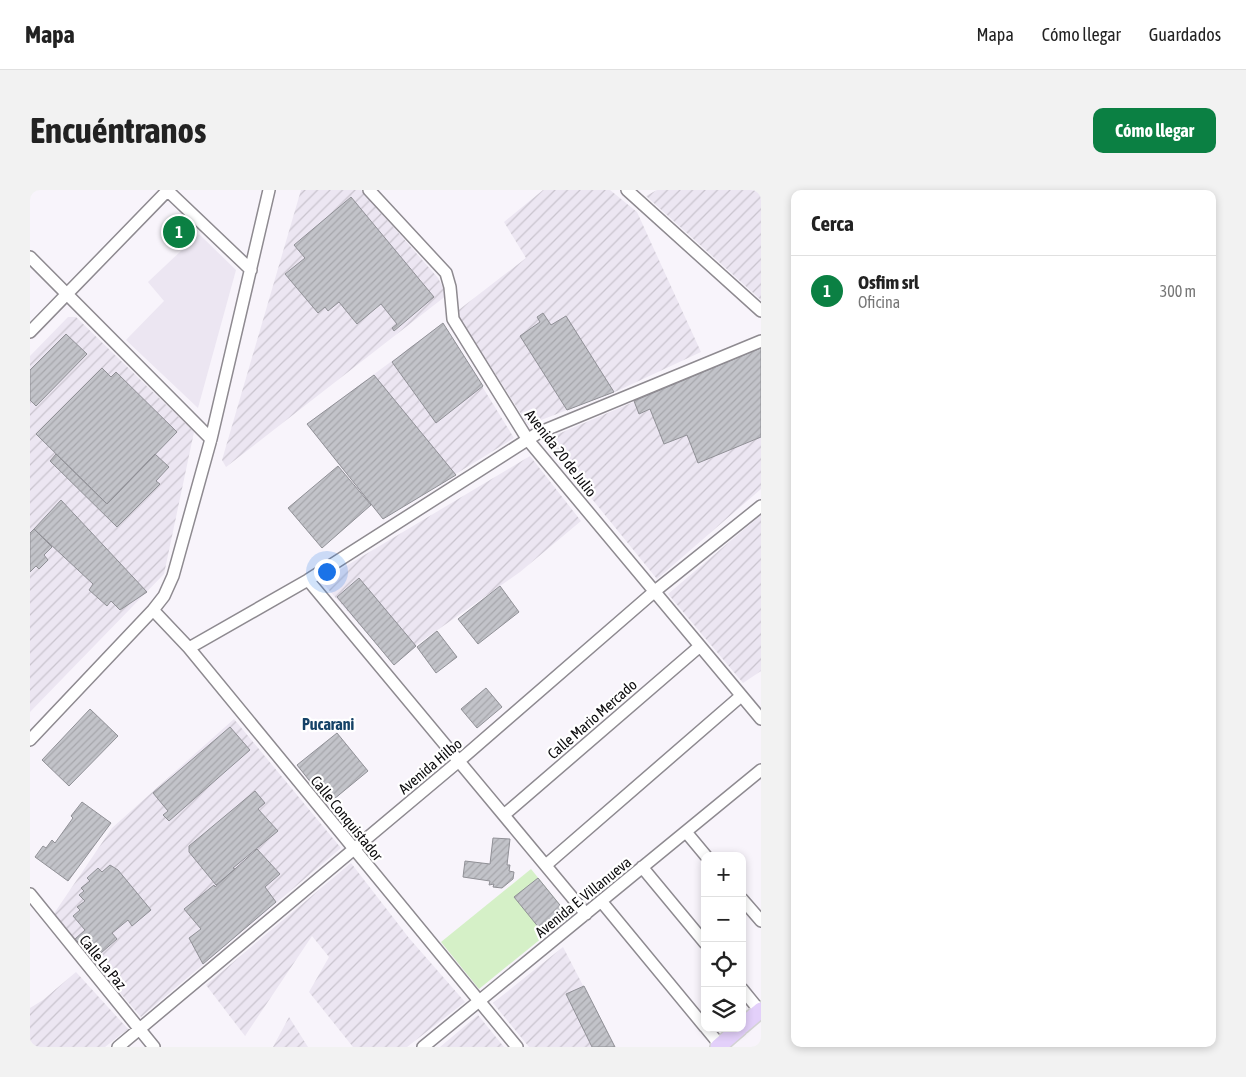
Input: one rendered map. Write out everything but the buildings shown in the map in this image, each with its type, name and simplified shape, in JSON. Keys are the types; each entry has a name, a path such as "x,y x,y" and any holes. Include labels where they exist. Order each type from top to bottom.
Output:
{"main road":[{"path":"746,1023 761,1011"},
{"path":"719,1046 735,1032"}],"street":[{"path":"30,332 167,190 251,270"},
{"path":"30,740 153,610 164,596 173,576 212,439 269,190"},
{"name":"Avenida 20 de Julio","path":"369,190 446,273 450,287 453,319 528,440 761,719"},
{"path":"627,190 761,311"},
{"path":"30,257 212,439"},
{"path":"189,648 308,580 538,433 761,341"},
{"name":"Avenida Hilbo","path":"118,1047 459,761 655,590 761,506"},
{"path":"308,580 586,914"},
{"name":"Calle Conquistador","path":"153,610 189,648 517,1047"},
{"name":"Calle Mario Mercado","path":"504,815 700,646"},
{"path":"546,865 741,696"},
{"name":"Avenida E. Villanueva","path":"423,1047 761,770"},
{"path":"686,832 703,852"},
{"path":"642,867 704,942"},
{"name":"Calle La Paz","path":"30,894 154,1047"},
{"path":"601,901 701,1022"},
{"path":"746,904 761,921"},
{"path":"746,994 761,1011"},
{"path":"709,1032 719,1046"}],"shaded area":[{"path":"301,190 361,190 438,278 447,295 226,467 222,460"},
{"path":"543,190 610,190 637,212 701,352 617,391 528,425 456,312 526,258 504,222"},
{"path":"657,190 761,190 761,300 646,196"},
{"path":"199,234 236,270 198,408 126,340 164,301 148,282"},
{"path":"68,317 76,317 194,432 164,574 30,712 30,356"},
{"path":"443,323 514,438 383,519 307,424"},
{"path":"761,348 761,489 657,579 544,440"},
{"path":"530,456 581,521 520,572 392,662 321,581"},
{"path":"761,515 761,671 743,683 668,594"},
{"path":"234,719 341,848 141,1017 53,915 112,828"},
{"path":"351,863 409,938 465,1002 407,1047 353,1047 309,992 329,957 312,936 245,1036 206,985"},
{"path":"563,947 615,1047 529,1047 493,1003"},
{"path":"76,972 128,1029 105,1047 30,1047 30,1008 43,1000"},
{"path":"478,1015 504,1047 440,1047"},
{"path":"289,1017 308,1047 273,1047"}],"green space":[{"path":"531,869 569,916 479,989 441,942"}],"place":[{"name":"Osfim srl","path":"179,232"}],"district":[{"name":"Pucarani","path":"328,724"}]}
